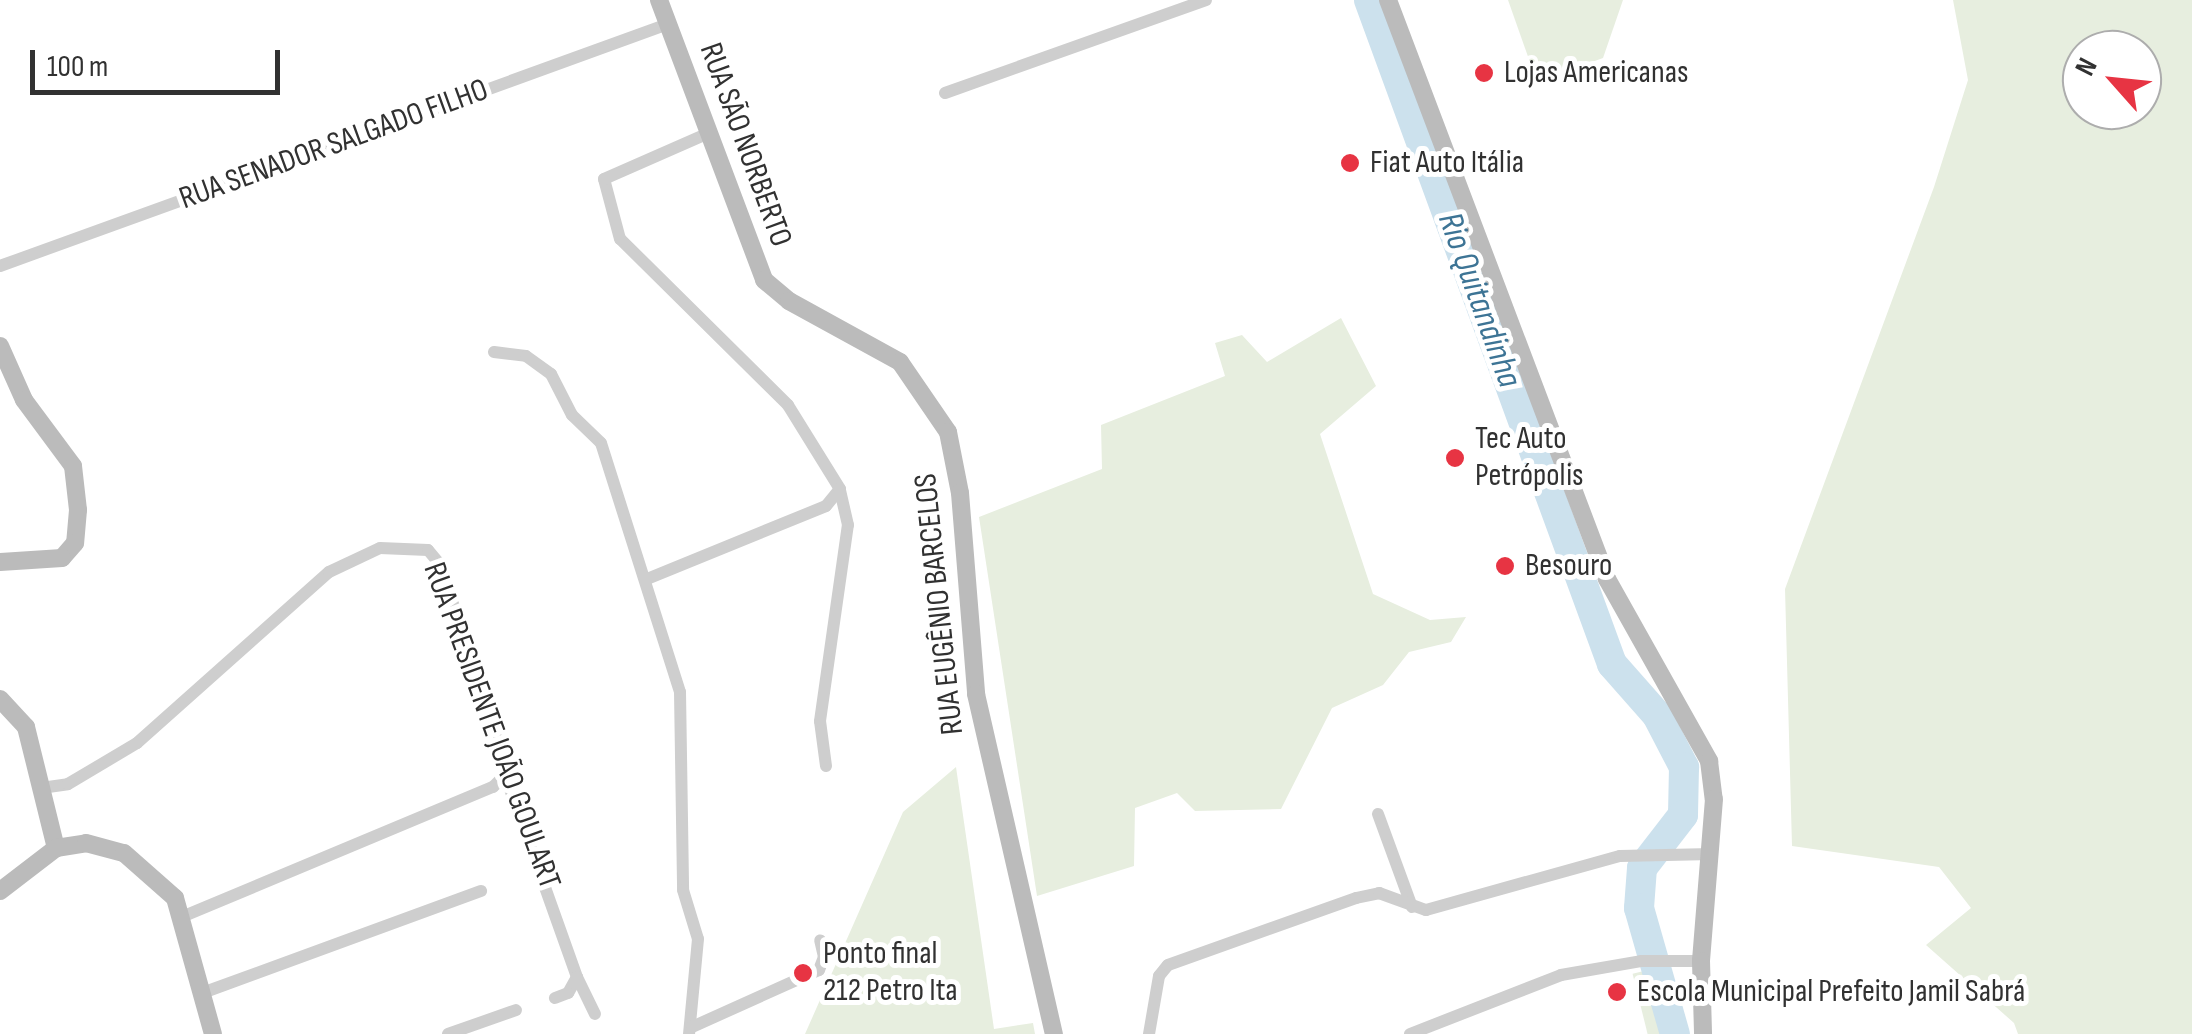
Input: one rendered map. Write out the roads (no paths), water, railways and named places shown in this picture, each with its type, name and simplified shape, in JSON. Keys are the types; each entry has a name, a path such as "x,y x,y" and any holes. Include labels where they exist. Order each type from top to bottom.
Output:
{"street":[{"name":"RUA SÃO NORBERTO","path":"659,0 756,264 789,302"},
{"path":"945,94 1206,0"},
{"path":"1388,0 1607,579 1700,735 1712,776 1712,854 1701,961 1704,1034"},
{"name":"RUA SENADOR SALGADO FILHO","path":"0,266 668,24"},
{"path":"709,133 604,178 620,240 788,405 840,489 848,525 820,722 826,766"},
{"name":"RUA EUGÊNIO BARCELOS","path":"789,302 900,362 948,432 960,492 976,694 1054,1034"},
{"path":"0,346 24,400 73,466 78,510 75,544 62,558 0,562"},
{"path":"494,352 526,356 552,374 572,415 595,433 647,579 680,692 685,738 683,890 698,938 691,1030 819,970 824,956 820,940"},
{"path":"647,579 826,506 840,489"},
{"name":"RUA PRESIDENTE JOÃO GOULART","path":"41,788 68,784 137,743 329,572 400,546 428,550 438,562 497,730 505,775 577,976 595,1014"},
{"path":"0,700 26,727 56,848"},
{"path":"184,916 493,787 505,775"},
{"path":"1378,814 1412,907"},
{"path":"0,891 56,848 86,843 124,853 164,885 184,916 213,1034"},
{"path":"1149,1034 1159,976 1168,965 1356,898 1379,893 1412,907 1463,902 1638,854 1712,854"},
{"path":"205,992 482,891"},
{"path":"1410,1034 1561,975 1642,961 1701,961"},
{"path":"556,998 568,993 577,976"},
{"path":"448,1034 516,1010"}],"waterway":[{"name":"Rio Quitandinha","path":"1369,0 1612,664 1657,715 1684,767 1683,815 1642,868 1639,908 1675,1034"}],"place":[{"name":"Lojas Americanas","path":"1484,73"},
{"name":"Fiat Auto Itália","path":"1350,163"},
{"name":"Tec Auto Petrópolis","path":"1455,458"},
{"name":"Besouro","path":"1505,566"},
{"name":"Ponto final 212 Petro Ita","path":"803,973"},
{"name":"Escola Municipal Prefeito Jamil Sabrá","path":"1617,992"}]}
